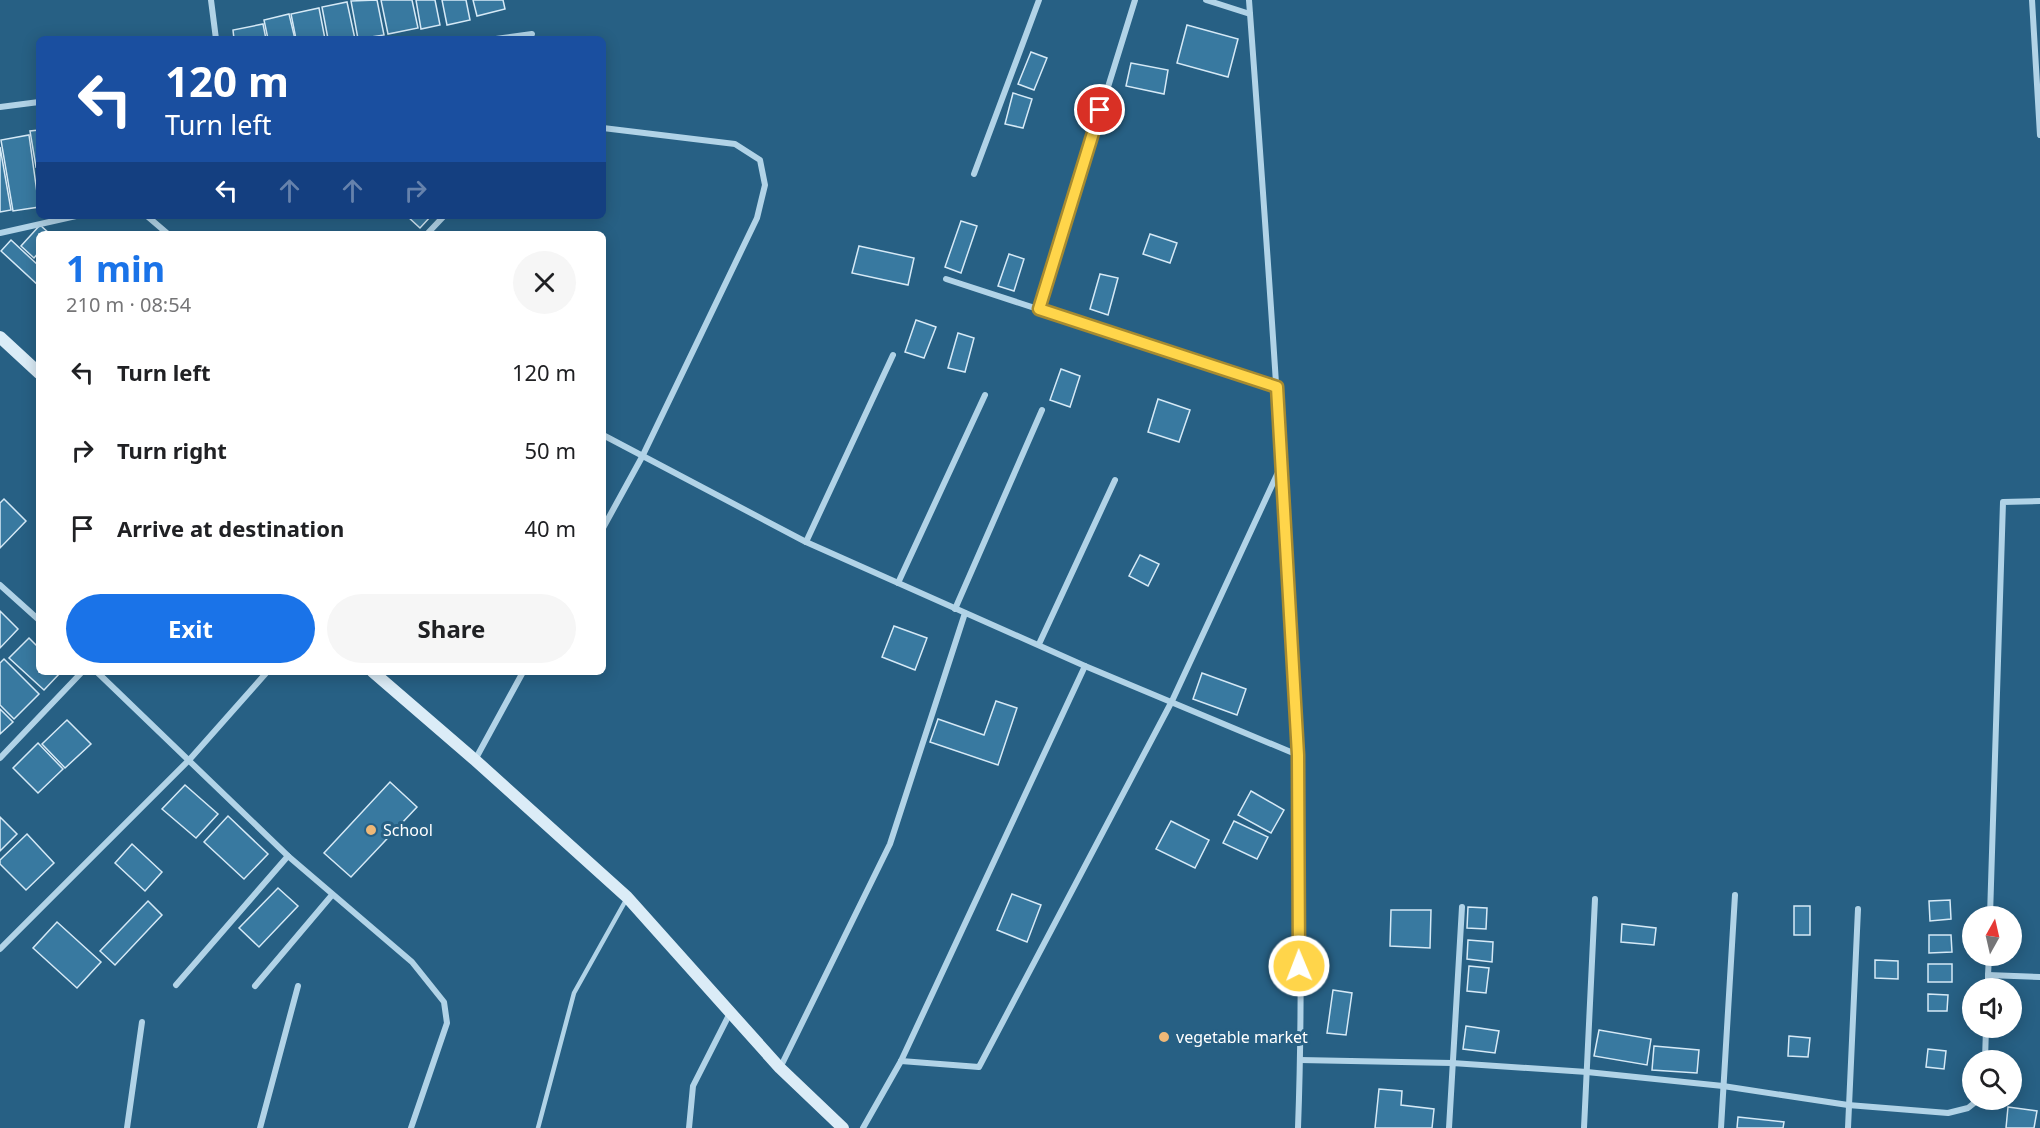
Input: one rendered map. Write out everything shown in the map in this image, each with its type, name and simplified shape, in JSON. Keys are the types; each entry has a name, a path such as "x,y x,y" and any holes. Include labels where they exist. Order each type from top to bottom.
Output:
{"street":[{"path":"211,0 216,36"},
{"path":"974,174 1039,0"},
{"path":"1039,309 1135,0"},
{"path":"1206,0 1250,14"},
{"path":"1249,0 1277,387 1298,755 1300,1060 1298,1128"},
{"path":"2032,0 2040,135"},
{"path":"518,36 532,34"},
{"path":"0,107 36,102"},
{"path":"606,128 735,144 760,160 765,185 757,218 642,457 606,523"},
{"path":"0,233 63,219"},
{"path":"150,219 164,231"},
{"path":"430,231 441,219"},
{"path":"946,279 1277,387"},
{"path":"0,337 36,370"},
{"path":"806,542 892,355"},
{"path":"898,583 985,395"},
{"path":"955,609 1042,410"},
{"path":"606,437 806,542 955,609 1040,644 1085,666 1298,755"},
{"path":"901,1061 979,1067 1172,701 1281,465"},
{"path":"1040,644 1115,480"},
{"path":"1990,906 2003,502 2040,501"},
{"path":"0,585 36,617"},
{"path":"780,1068 890,843 965,613"},
{"path":"864,1128 901,1061 1085,666"},
{"path":"0,758 79,675"},
{"path":"100,675 190,759 288,856 412,962 444,1002 447,1023 411,1128"},
{"path":"0,949 190,759 264,675"},
{"path":"376,675 627,897 780,1068 843,1128"},
{"path":"475,760 521,675"},
{"path":"176,985 288,856"},
{"path":"255,986 332,895"},
{"path":"1721,1128 1736,895"},
{"path":"1584,1128 1595,899"},
{"path":"1449,1128 1462,907"},
{"path":"1848,1128 1858,909"},
{"path":"1988,966 1988,975 2040,977"},
{"path":"260,1128 298,986"},
{"path":"688,1128 693,1086 730,1012"},
{"path":"127,1128 142,1022"},
{"path":"1300,1060 1452,1063 1587,1072 1723,1086 1848,1105 1948,1113 1962,1110"}],"lane":[{"path":"538,1128 574,993 627,897"}],"building":[{"path":"377,0 384,35 357,36 351,1"},
{"path":"381,0 412,0 418,28 388,34"},
{"path":"416,0 435,0 440,25 421,29"},
{"path":"442,0 466,0 470,20 447,25"},
{"path":"473,0 503,0 505,9 477,16"},
{"path":"347,2 354,36 327,36 322,7"},
{"path":"319,8 324,36 295,36 291,14"},
{"path":"289,14 294,36 267,36 264,20"},
{"path":"263,24 265,36 234,36 233,30"},
{"path":"1187,25 1238,39 1228,77 1177,63"},
{"path":"1031,52 1047,58 1034,90 1018,84"},
{"path":"1131,63 1168,70 1164,94 1126,86"},
{"path":"1013,93 1032,99 1023,128 1005,124"},
{"path":"36,130 36,167 30,131"},
{"path":"29,135 36,185 36,207 13,211 1,140"},
{"path":"0,147 11,210 0,212"},
{"path":"410,219 428,219 420,228"},
{"path":"961,221 977,226 961,273 945,267"},
{"path":"40,225 47,231 36,231 36,256 34,258 21,246"},
{"path":"1150,234 1177,243 1170,263 1143,254"},
{"path":"11,240 36,263 36,283 1,251"},
{"path":"859,246 914,258 908,285 852,273"},
{"path":"1009,254 1024,259 1014,291 998,286"},
{"path":"1100,274 1118,278 1108,315 1090,309"},
{"path":"916,320 936,327 924,358 905,352"},
{"path":"958,333 974,338 965,372 948,368"},
{"path":"1061,369 1080,376 1070,407 1050,400"},
{"path":"1158,399 1190,410 1179,442 1148,432"},
{"path":"4,499 26,521 0,548 0,503"},
{"path":"1140,555 1159,564 1148,586 1129,576"},
{"path":"0,611 18,629 0,648"},
{"path":"894,626 927,638 915,670 882,657"},
{"path":"29,638 36,645 36,675 58,675 44,690 9,658"},
{"path":"4,659 39,694 14,719 0,705 0,663"},
{"path":"1202,673 1246,689 1237,715 1193,699"},
{"path":"996,701 1017,708 998,765 930,742 938,719 984,735"},
{"path":"0,709 13,722 0,734"},
{"path":"67,720 91,744 65,768 42,744"},
{"path":"38,743 63,769 38,793 13,768"},
{"name":"School","path":"390,782 417,807 351,877 324,853"},
{"path":"185,785 218,814 196,838 162,809"},
{"path":"1251,791 1284,810 1271,833 1238,815"},
{"path":"228,816 268,854 244,879 204,842"},
{"path":"0,817 17,834 0,851"},
{"path":"1171,821 1209,840 1195,868 1156,849"},
{"path":"1234,821 1268,837 1257,859 1223,843"},
{"path":"27,834 54,863 26,890 0,864 0,860"},
{"path":"132,844 162,872 145,891 115,863"},
{"path":"278,888 298,906 259,947 239,928"},
{"path":"1012,894 1041,905 1027,942 997,930"},
{"path":"1950,900 1951,919 1930,921 1929,901"},
{"path":"148,901 162,915 115,965 100,951"},
{"path":"1794,906 1810,906 1810,935 1794,935"},
{"path":"1468,907 1487,908 1486,929 1467,928"},
{"path":"1391,910 1431,910 1430,948 1390,946"},
{"path":"57,922 101,962 77,988 33,948"},
{"path":"1622,924 1656,928 1654,945 1621,942"},
{"path":"1929,935 1951,935 1952,952 1929,953"},
{"path":"1468,940 1493,942 1492,962 1467,959"},
{"path":"1875,960 1898,961 1898,979 1875,978"},
{"path":"1928,964 1952,964 1952,982 1928,982"},
{"path":"1469,966 1489,968 1486,993 1467,991"},
{"path":"1333,990 1352,993 1346,1035 1327,1033"},
{"path":"1928,994 1948,995 1947,1011 1928,1011"},
{"path":"1466,1026 1499,1031 1495,1053 1463,1049"},
{"path":"1599,1030 1651,1039 1647,1065 1594,1056"},
{"path":"1789,1036 1810,1038 1808,1057 1788,1056"},
{"path":"1654,1046 1699,1050 1697,1073 1652,1070"},
{"path":"1928,1049 1946,1051 1944,1069 1926,1067"},
{"path":"1379,1089 1402,1091 1401,1105 1434,1109 1432,1128 1375,1128"},
{"path":"2008,1110 2037,1111 2034,1128 2006,1128"},
{"path":"1738,1117 1784,1122 1783,1128 1737,1128"}],"place":[{"name":"School","path":"371,830"},
{"name":"vegetable market","path":"1164,1037"}],"route":[{"path":"1100,110 1039,309 1277,387 1298,755 1299,966"}]}
